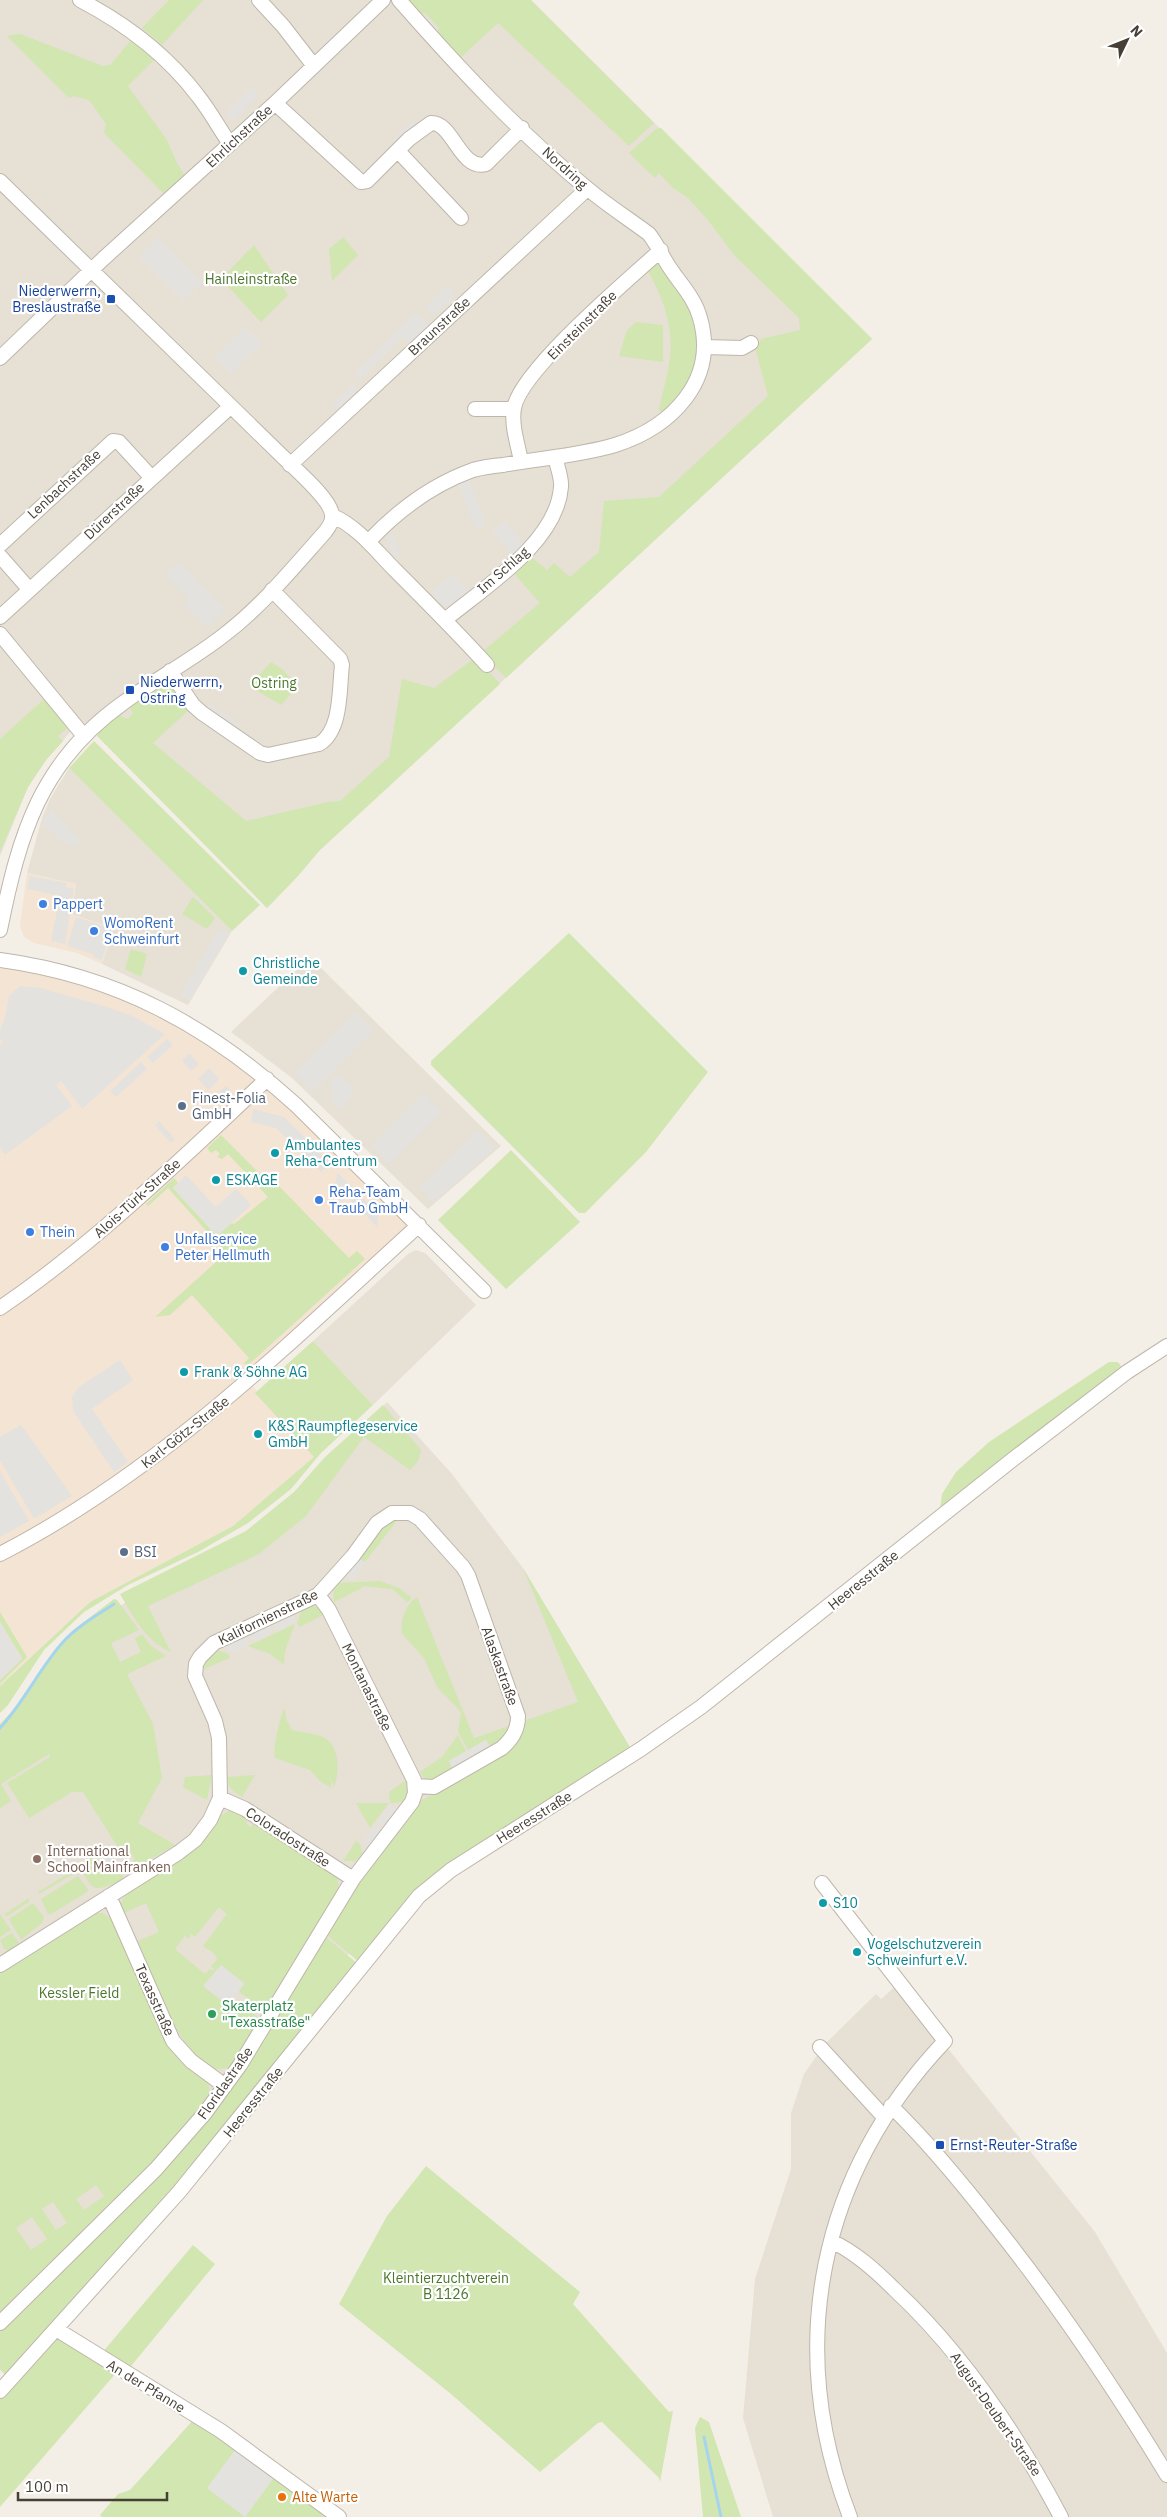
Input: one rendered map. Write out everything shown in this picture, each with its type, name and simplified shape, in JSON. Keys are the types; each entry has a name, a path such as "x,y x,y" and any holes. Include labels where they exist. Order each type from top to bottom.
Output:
{"street":[{"path":"80,0 135,34 171,64 199,97 230,144"},
{"path":"259,0 284,26 314,66"},
{"name":"Ehrlichstraße","path":"0,358 383,0"},
{"name":"Nordring","path":"368,542 390,518 425,493 475,470 521,461 555,457 616,444 660,423 677,409 690,392 701,371 705,347 700,317 688,290 664,259 661,250 649,234 587,188 522,128 464,73 399,0"},
{"path":"275,103 361,182 367,181 418,130 431,123 436,123 472,162 481,165 486,164 522,128"},
{"path":"398,151 461,218"},
{"path":"0,181 325,500 333,516 342,520 368,542 446,619 487,665"},
{"name":"Braunstraße","path":"290,465 587,188"},
{"name":"Einsteinstraße","path":"514,409 517,399 532,377 577,326 661,250"},
{"path":"705,347 742,348 751,343"},
{"name":"Dürerstraße","path":"0,617 151,477 230,407"},
{"path":"474,409 514,409 521,461"},
{"name":"Lenbachstraße","path":"0,545 112,441 119,442 151,477"},
{"name":"Im Schlag","path":"446,619 522,557 541,535 555,510 561,486 555,457"},
{"path":"0,930 18,851 34,806 57,768 84,736 121,704 226,634 272,590 325,532 333,516"},
{"path":"0,556 29,589"},
{"path":"170,671 194,705 202,713 260,753 268,755 319,744 325,740 334,728 342,665 340,658 272,590"},
{"path":"0,634 84,736"},
{"path":"0,960 60,970 87,978 140,999 204,1033 267,1079 419,1225 484,1291"},
{"name":"Alois-Türk-Straße","path":"0,1308 58,1266 108,1225 267,1079"},
{"name":"Karl-Götz-Straße","path":"0,1554 65,1518 106,1492 193,1428 259,1372 419,1225"},
{"name":"Heeresstraße","path":"0,2391 184,2186 368,1956 429,1887 451,1870 641,1749 701,1707 1012,1460 1127,1372 1167,1346"},
{"name":"Kalifornienstraße","path":"0,1966 186,1848 210,1820 220,1798 219,1738 196,1676 196,1664 203,1651 318,1595 333,1580 382,1518 392,1513 404,1512"},
{"name":"Alaskastraße","path":"404,1512 420,1519 468,1575 518,1716 515,1732 509,1742 502,1748 434,1786 414,1783"},
{"name":"Montanastraße","path":"318,1595 329,1610 414,1783"},
{"name":"Floridastraße","path":"0,2323 156,2169 184,2139 225,2086 240,2065 353,1879 412,1802 414,1783"},
{"name":"Coloradostraße","path":"220,1798 245,1809 353,1879"},
{"path":"822,1883 945,2041 918,2069 887,2112 864,2152 846,2193 830,2241 820,2292 817,2380 830,2457 850,2517"},
{"name":"Texasstraße","path":"109,1896 173,2041 190,2061 225,2086"},
{"path":"820,2047 887,2112 945,2164 1041,2285 1116,2393 1167,2475"},
{"name":"August-Deubert-Straße","path":"830,2241 845,2248 873,2269 937,2333 974,2378 1013,2435 1061,2517"},
{"name":"An der Pfanne","path":"56,2329 237,2442 339,2517"}],"shaded area":[{"path":"0,0 531,0 872,339 320,850 267,908 86,723 72,730 46,760 28,787 0,856"},
{"path":"251,87 259,94 234,121 226,113"},
{"path":"412,121 418,127 398,146 392,140"},
{"path":"158,238 202,283 183,301 139,257"},
{"path":"447,286 456,295 437,313 431,313 425,307"},
{"path":"416,313 430,326 411,344 403,337 360,379 354,374"},
{"path":"245,327 262,344 231,373 214,357"},
{"path":"354,385 358,389 337,409 332,404"},
{"path":"469,480 486,525 476,529 458,484"},
{"path":"504,521 525,546 513,556 492,532"},
{"path":"393,534 401,554 394,558 386,537"},
{"path":"180,562 225,610 207,628 184,605 189,600 165,575"},
{"path":"453,574 468,591 447,609 432,592"},
{"path":"210,703 239,725 234,731 205,709"},
{"path":"69,768 232,931 188,1005 102,964 113,928 71,914 76,884 27,873 42,818 50,799"},
{"path":"52,810 82,841 74,847 59,840 41,822"},
{"path":"27,873 76,884 72,914 114,928 102,964 77,953 34,943 24,937 20,926"},
{"path":"30,876 66,883 66,887 74,889 65,944 51,941 60,896 27,889"},
{"path":"76,917 112,929 102,960 93,957 93,954 67,946"},
{"path":"219,929 229,934 189,1001 180,995"},
{"path":"310,957 501,1146 428,1209 292,1078 231,1032"},
{"path":"0,960 90,979 230,1052 418,1225 248,1381 316,1456 233,1526 90,1602 0,1686"},
{"path":"20,986 41,988 107,1007 132,1016 165,1034 82,1109 61,1081 56,1085 72,1106 5,1155 0,1147 0,1045 3,1041 0,1040 0,1030 6,1014 9,996"},
{"path":"355,1012 374,1030 313,1092 295,1073"},
{"path":"167,1039 173,1045 153,1063 147,1057"},
{"path":"189,1053 199,1064 191,1071 182,1061"},
{"path":"141,1062 147,1069 116,1097 110,1091"},
{"path":"209,1068 219,1079 208,1090 198,1079"},
{"path":"340,1074 354,1089 350,1094 352,1097 340,1109 330,1098 334,1091 328,1085"},
{"path":"226,1086 231,1091 220,1102 215,1096"},
{"path":"424,1093 442,1112 389,1164 371,1145"},
{"path":"253,1109 284,1117 331,1163 321,1172 276,1128 251,1122"},
{"path":"159,1121 175,1139 171,1143 155,1125"},
{"path":"478,1130 495,1148 433,1202 420,1187"},
{"path":"338,1173 378,1213 377,1227 335,1184"},
{"path":"186,1175 216,1207 236,1189 251,1205 217,1236 173,1188"},
{"path":"416,1250 425,1253 476,1305 373,1405 313,1341 408,1254"},
{"path":"120,1360 133,1380 92,1409 128,1462 114,1472 73,1411 72,1397 80,1386"},
{"path":"387,1402 452,1474 523,1568 631,1749 421,1861 255,2075 0,2340 0,1784 18,1705 64,1643 99,1616 247,1542 309,1486"},
{"path":"21,1425 72,1496 34,1519 0,1460 0,1437"},
{"path":"0,1471 29,1521 0,1537"},
{"path":"357,1557 365,1563 352,1580 345,1574"},
{"path":"292,1614 296,1622 277,1631 273,1623"},
{"path":"0,1622 22,1659 0,1680"},
{"path":"268,1625 272,1633 253,1642 249,1634"},
{"path":"245,1636 249,1644 229,1653 226,1645"},
{"path":"486,1740 490,1747 472,1757 468,1750"},
{"path":"466,1751 470,1758 453,1768 449,1761"},
{"path":"390,1805 397,1810 385,1827 378,1822"},
{"path":"375,1826 382,1831 369,1848 362,1842"},
{"path":"110,1854 117,1865 107,1872 100,1861"},
{"path":"221,1965 244,1984 227,2005 204,1986"},
{"path":"897,1985 1095,2232 1167,2353 1167,2517 773,2517 743,2418 755,2279 791,2169 791,2113 804,2074 825,2044 876,1994 881,1999"},
{"path":"235,2450 273,2479 245,2517 207,2488"}],"green space":[{"path":"169,0 203,0 162,45 142,28"},
{"path":"407,0 531,0 654,123 629,146 498,23 460,58 437,33 439,28 425,13 419,14"},
{"path":"20,34 103,66 110,65 133,38 156,58 128,86 167,140 185,176 164,194 104,133 106,124 89,100 74,96 69,98 7,36"},
{"path":"661,128 872,339 506,678 481,653 540,603 512,571 530,556 547,570 554,563 570,577 599,552 604,501 659,497 768,396 756,351 761,339 800,330 799,318 735,256 707,219 688,198 673,188 659,173 655,178 629,153 656,129"},
{"path":"343,237 358,255 332,281 329,249"},
{"name":"Hainleinstraße","path":"254,245 288,295 261,322 221,279"},
{"path":"657,262 682,293 695,321 698,356 684,392 663,414 659,409 668,370 671,339 663,304 648,271"},
{"path":"636,322 663,325 663,362 619,356 627,330"},
{"path":"476,657 500,684 320,850 267,908 97,736 99,731 119,715 127,719 133,714 129,706 149,692 170,683 190,709 153,743 246,821 328,802 340,801 389,757 402,679 434,688"},
{"name":"Ostring","path":"271,662 282,669 292,680 291,694 281,705 249,686"},
{"path":"44,699 68,728 58,736 63,741 46,760 28,787 0,852 0,739"},
{"path":"94,741 260,905 232,931 69,768"},
{"path":"193,897 215,918 207,929 182,914"},
{"path":"569,933 708,1072 646,1152 585,1213 579,1213 431,1065 431,1061"},
{"path":"131,949 147,954 141,977 125,969"},
{"path":"221,1135 269,1183 273,1180 349,1258 357,1251 365,1259 247,1366 244,1363 249,1358 192,1295 170,1315 155,1317 226,1253 168,1188 148,1206 146,1204 174,1178 178,1183 173,1188 217,1236 231,1223 234,1224 268,1197 228,1154 222,1159 217,1157 220,1154 216,1150 211,1153 207,1148"},
{"path":"511,1150 580,1222 506,1289 438,1220"},
{"path":"313,1341 373,1405 321,1453 291,1489 248,1523 198,1552 128,1585 84,1612 44,1650 8,1705 0,1713 0,1686 90,1602 233,1526 314,1457 255,1393"},
{"path":"1109,1362 1118,1362 1125,1371 940,1509 942,1494 956,1472 989,1442"},
{"path":"383,1405 421,1450 418,1461 410,1470 364,1437 306,1516 259,1554 148,1606 171,1652 154,1642 141,1628 120,1594 246,1531 294,1492 325,1457"},
{"path":"400,1517 365,1562 358,1557 380,1527"},
{"path":"523,1568 631,1749 449,1866 359,1962 328,1936 363,1875 422,1800 477,1770 524,1721 578,1702"},
{"path":"380,1581 399,1588 412,1598 407,1602 392,1589 363,1586 334,1602 333,1587 337,1583"},
{"path":"417,1597 474,1738 509,1726 504,1737 490,1747 486,1740 468,1750 458,1732 461,1712 437,1687 424,1658 402,1634 404,1613 409,1604"},
{"path":"114,1599 117,1600 139,1630 111,1643 120,1662 141,1652 135,1639 142,1634 150,1645 166,1656 127,1674 153,1724 162,1778 138,1823 175,1845 132,1870 130,1863 135,1859 130,1852 127,1855 121,1852 83,1792 72,1792 29,1818 7,1783 50,1757 49,1754 1,1784 11,1801 0,1808 0,1724 18,1705 56,1648 72,1631"},
{"path":"312,1606 317,1607 323,1615 300,1627 297,1624 302,1609"},
{"path":"0,1612 27,1657 0,1684 0,1680 22,1658 0,1622"},
{"path":"295,1624 285,1651 284,1665 270,1654 248,1646"},
{"path":"218,1650 228,1654 230,1658 204,1669 205,1662"},
{"path":"285,1708 286,1719 292,1730 323,1737 333,1746 336,1752 338,1767 334,1787 329,1774 332,1788 321,1782 310,1770 275,1758 277,1733"},
{"path":"458,1735 466,1751 449,1761 452,1768 430,1780 424,1778 420,1772 442,1757"},
{"path":"212,1775 207,1800 183,1787 185,1777"},
{"path":"255,1775 242,1797 228,1784 227,1777"},
{"path":"406,1780 407,1794 403,1802 390,1803 389,1792"},
{"path":"356,1803 389,1803 370,1828"},
{"path":"231,1810 249,1818 246,1824 251,1827 254,1822 336,1876 339,1885 335,1895 265,2010 239,1992 244,1983 221,1965 203,1986 227,2005 234,1999 243,2006 228,2012 231,2015 246,2009 261,2019 234,2063 219,2069 203,2063 189,2047 162,2001 138,1941 159,1932 146,1903 124,1913 121,1903 126,1893 135,1887 153,1901 136,1887 206,1833 220,1816","holes":["219,1907 227,1914 203,1946 214,1953 217,1960 211,1966 214,1969 213,1971 210,1969 205,1974 175,1949 185,1936 189,1939 191,1933 195,1937"]},
{"path":"356,1841 360,1844 363,1855 355,1861 343,1861"},
{"path":"104,1845 109,1853 87,1867 80,1865 104,1850 102,1847"},
{"path":"100,1861 107,1872 117,1865 123,1877 122,1879 104,1887 93,1887 82,1872"},
{"path":"74,1870 73,1874 39,1894 38,1892"},
{"path":"78,1876 88,1889 87,1892 48,1914 41,1899"},
{"path":"29,1898 29,1902 7,1916 5,1915 0,1908 5,1914"},
{"path":"33,1903 44,1917 42,1923 21,1940 9,1919"},
{"name":"Kessler Field","path":"96,1913 103,1913 112,1919 170,2045 208,2082 210,2092 198,2110 150,2165 0,2313 0,1974","holes":["96,2185 104,2196 84,2210 76,2199","53,2202 67,2223 56,2230 42,2209","32,2217 47,2239 31,2250 16,2228"]},
{"path":"0,1914 11,1930 0,1937"},
{"path":"12,1933 19,1943 9,1951 4,1949 0,1940"},
{"path":"327,1938 358,1964 220,2136 7,2376 0,2370 0,2331 159,2174"},
{"name":"Kleintierzuchtverein B 1126","path":"426,2166 580,2292 573,2304 669,2412 673,2411 660,2482 659,2478 602,2422 598,2423 540,2472 451,2394 339,2304 387,2216"},
{"path":"193,2245 215,2264 127,2371 101,2354"},
{"path":"60,2336 117,2372 0,2507 0,2397 54,2337"},
{"path":"700,2417 709,2422 741,2517 703,2517 695,2428"},
{"path":"195,2418 334,2517 102,2517 100,2515 118,2494 130,2490"}],"waterway":[{"path":"0,1728 64,1641 81,1626 114,1604"},
{"path":"704,2437 721,2517"}],"place":[{"name":"Niederwerrn, Breslaustraße","path":"111,299"},
{"name":"Niederwerrn, Ostring","path":"130,690"},
{"name":"Pappert","path":"43,904"},
{"name":"WomoRent Schweinfurt","path":"94,931"},
{"name":"Christliche Gemeinde","path":"243,971"},
{"name":"Finest-Folia GmbH","path":"182,1106"},
{"name":"Ambulantes Reha-Centrum","path":"275,1153"},
{"name":"ESKAGE","path":"216,1180"},
{"name":"Reha-Team Traub GmbH","path":"319,1200"},
{"name":"Thein","path":"30,1232"},
{"name":"Unfallservice Peter Hellmuth","path":"165,1247"},
{"name":"Frank & Söhne AG","path":"184,1372"},
{"name":"K&S Raumpflegeservice GmbH","path":"258,1434"},
{"name":"BSI","path":"124,1552"},
{"name":"International School Mainfranken","path":"37,1859"},
{"name":"S10","path":"823,1903"},
{"name":"Vogelschutzverein Schweinfurt e.V.","path":"857,1952"},
{"name":"Skaterplatz \"Texasstraße\"","path":"212,2014"},
{"name":"Ernst-Reuter-Straße","path":"940,2145"},
{"name":"Alte Warte","path":"282,2497"}]}
